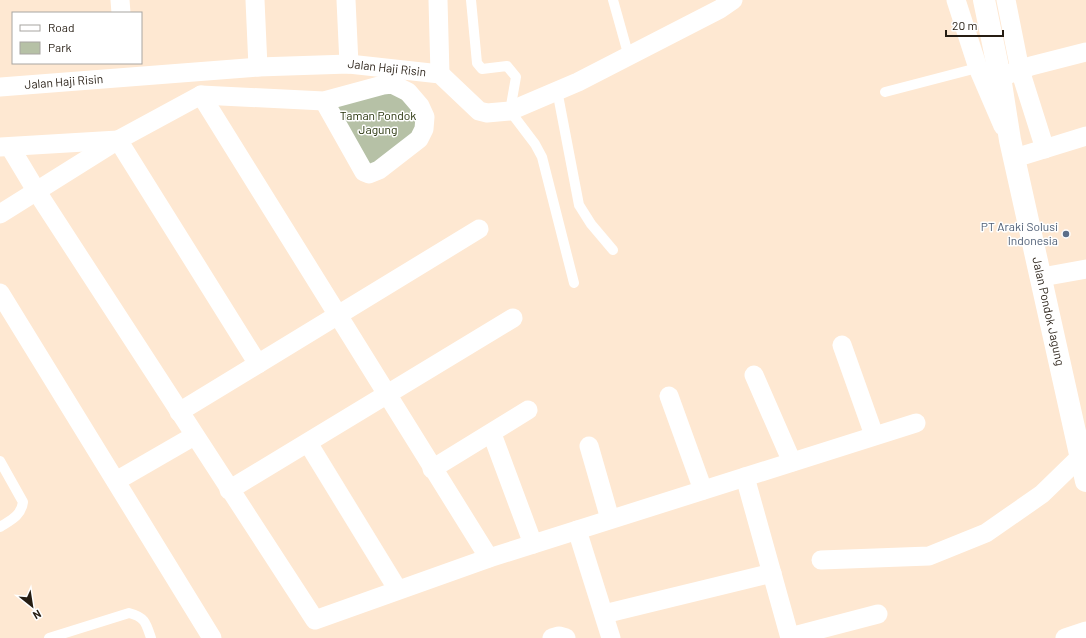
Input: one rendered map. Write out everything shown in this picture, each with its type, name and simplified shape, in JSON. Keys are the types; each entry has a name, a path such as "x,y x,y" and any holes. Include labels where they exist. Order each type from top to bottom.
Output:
{"street":[{"path":"120,0 121,12"},
{"path":"255,0 258,67"},
{"path":"346,0 349,64"},
{"path":"438,0 440,74"},
{"name":"Jalan Haji Risin","path":"0,87 124,71 349,64 440,74 479,111 487,113 510,111 629,57 720,9 733,0"},
{"path":"956,0 1045,149"},
{"name":"Jalan Pondok Jagung","path":"984,0 999,70 1012,149 1042,277 1086,481"},
{"path":"999,70 1006,0"},
{"path":"999,70 1086,52"},
{"path":"0,214 118,140 201,95 324,101 383,85 392,84 408,92 420,106 425,117 424,129 419,139 379,170 369,174 364,172 324,101"},
{"path":"201,95 488,558"},
{"path":"1012,149 1045,149 1086,136"},
{"path":"5,147 118,140"},
{"path":"118,140 258,364"},
{"path":"5,147 37,192 229,490 315,620 488,558 916,423"},
{"path":"179,412 479,229"},
{"path":"1042,277 1086,269"},
{"path":"0,293 212,638"},
{"path":"229,490 513,318"},
{"path":"842,345 874,435"},
{"path":"754,375 792,462"},
{"path":"669,396 703,490"},
{"path":"432,469 492,434 528,410"},
{"path":"492,434 533,544"},
{"path":"116,480 194,436"},
{"path":"308,443 398,590"},
{"path":"589,446 610,519"},
{"path":"821,560 929,556 972,539 986,533 1042,494 1080,457"},
{"path":"745,477 790,638 878,614"},
{"path":"577,530 611,638"},
{"path":"604,614 772,573"},
{"path":"1065,638 1086,631"},
{"path":"552,638 558,636 566,638"}],"lane":[{"path":"471,0 475,56 477,63 482,69 507,66 516,77 510,111 535,144 542,157 574,283"},
{"path":"613,0 629,57"},
{"path":"885,92 999,70"},
{"path":"557,90 579,205 591,224 613,250"},
{"path":"0,461 24,502 22,510 17,516 0,527"},
{"path":"48,638 129,613 139,616 147,624 151,638"}],"green space":[{"name":"Taman Pondok Jagung","path":"383,85 425,117 399,155 364,172 324,101"}],"place":[{"name":"PT Araki Solusi Indonesia","path":"1066,234"}]}
